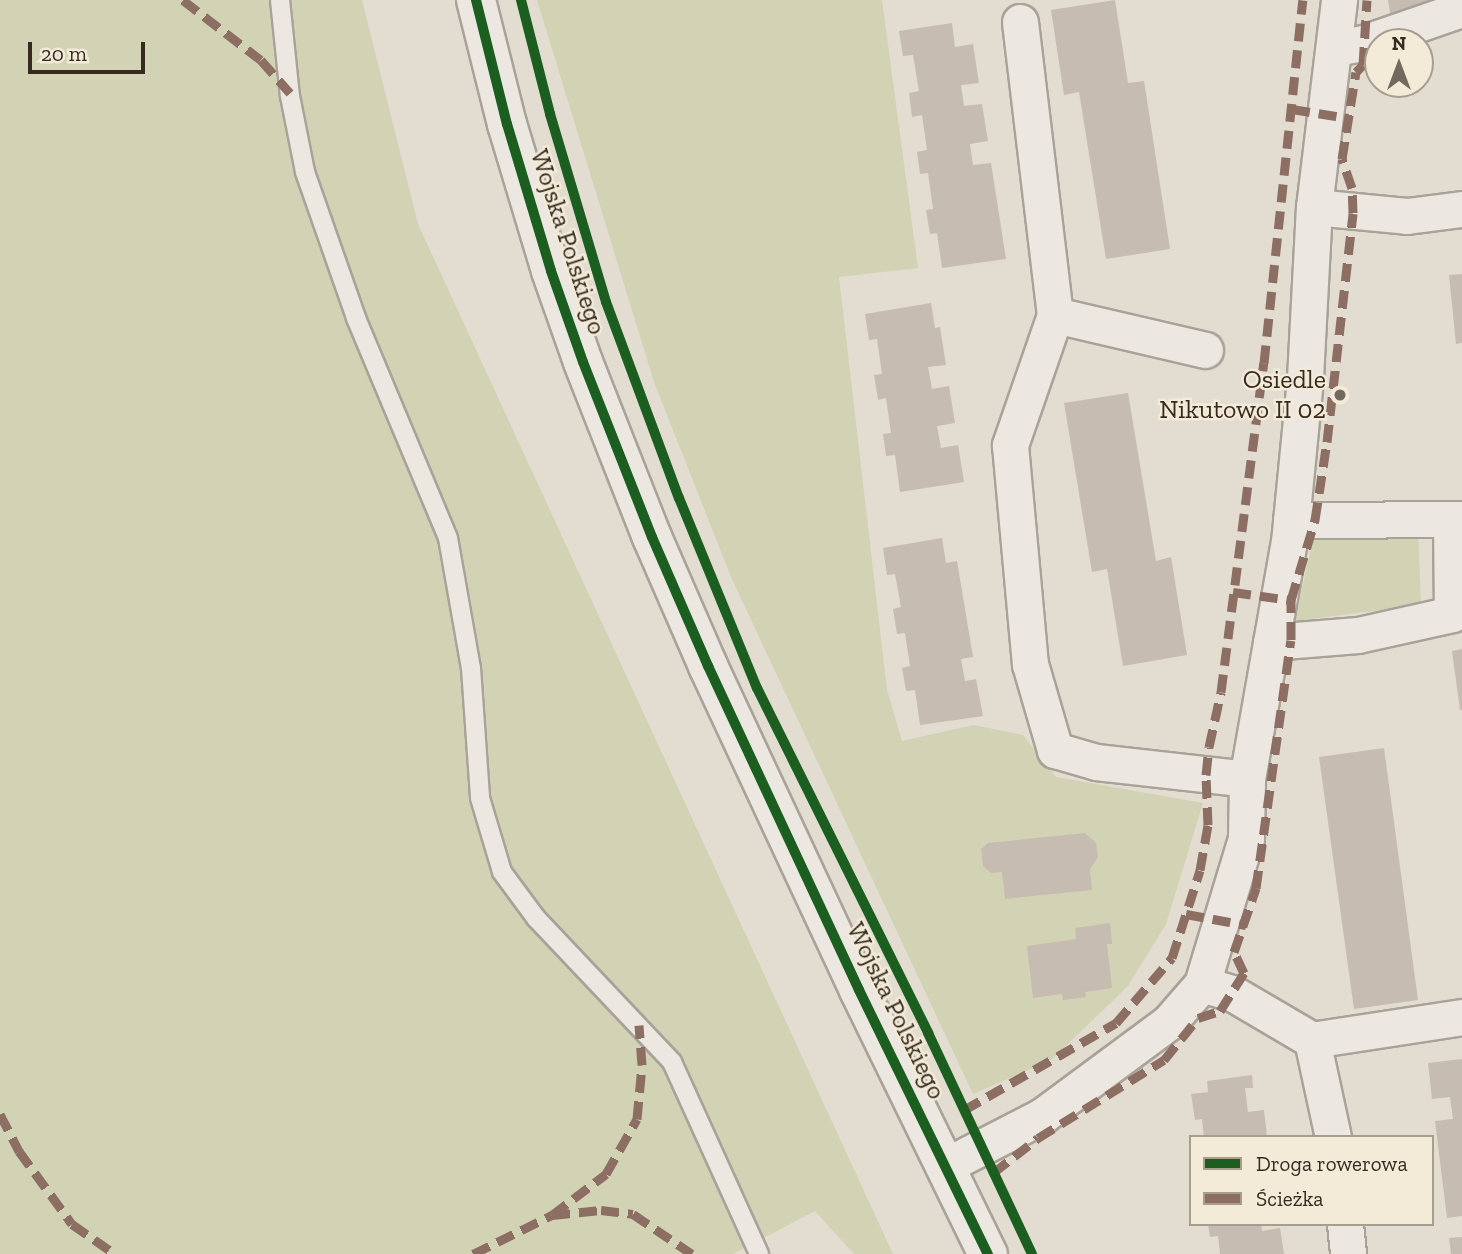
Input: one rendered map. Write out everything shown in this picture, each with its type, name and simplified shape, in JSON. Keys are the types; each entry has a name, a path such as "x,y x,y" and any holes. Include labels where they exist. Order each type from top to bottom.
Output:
{"street":[{"name":"Wojska Polskiego","path":"476,0 507,124 551,271 583,362 652,537 818,903 988,1254"},
{"path":"945,1166 1042,1116 1169,1022 1202,985 1246,838 1247,779 1291,520 1305,378 1314,207 1339,0"},
{"path":"1335,48 1363,43 1462,9"},
{"path":"1020,22 1055,315 1010,445 1030,664 1055,750 1096,762 1247,779"},
{"path":"1314,207 1407,216 1462,208"},
{"path":"1055,315 1205,350"},
{"path":"1271,642 1358,635 1452,614 1456,519 1291,520"},
{"path":"1202,985 1232,993 1312,1040 1462,1017"},
{"path":"1312,1040 1333,1135"},
{"path":"1345,1226 1348,1254"}],"lane":[{"path":"280,0 290,96 305,172 356,318 448,538 471,668 480,798 502,872 536,918 673,1062 759,1254"}],"green space":[{"path":"0,0 362,0 418,224 893,1254 854,1254 815,1211 733,1254 0,1254"},
{"path":"537,0 882,0 918,268 839,277 887,690 902,741 974,725 1023,735 1056,777 1203,803 1166,924 1128,986 1051,1060 973,1094 731,577 654,382"},
{"path":"1418,529 1421,605 1295,621 1314,534"}],"building":[{"path":"1115,0 1128,83 1144,81 1170,249 1106,259 1079,92 1064,95 1051,10"},
{"path":"1388,0 1442,0 1443,7 1390,13"},
{"path":"952,23 955,47 973,44 979,83 961,85 964,106 982,104 988,141 970,144 973,165 991,163 1006,259 942,268 937,233 930,234 926,210 933,209 928,173 920,174 917,152 927,150 922,115 912,117 909,93 919,91 913,55 903,56 899,31"},
{"path":"1462,274 1462,343 1456,344 1449,275"},
{"path":"931,303 935,328 940,327 946,365 928,367 932,389 949,386 955,423 937,426 941,448 958,445 964,482 900,492 895,455 886,456 883,434 891,433 886,398 878,400 874,375 882,374 877,339 869,340 865,314"},
{"path":"1128,393 1156,561 1171,557 1187,655 1123,666 1107,569 1092,572 1064,403"},
{"path":"942,538 946,563 957,561 973,657 961,659 965,681 976,679 983,716 920,725 915,690 906,691 902,668 910,666 905,633 897,634 893,609 901,607 895,574 887,575 883,548"},
{"path":"1462,649 1462,710 1460,710 1452,651"},
{"path":"1384,748 1418,1000 1354,1009 1319,757"},
{"path":"1085,833 1096,843 1098,857 1090,869 1092,890 1005,899 1002,872 991,873 983,866 981,849 988,843"},
{"path":"1110,923 1112,944 1107,944 1112,988 1085,992 1086,997 1063,1000 1062,994 1033,998 1027,946 1076,939 1075,928"},
{"path":"1462,1059 1462,1216 1447,1218 1435,1121 1453,1119 1450,1097 1432,1099 1428,1063"},
{"path":"1252,1075 1253,1088 1245,1088 1248,1112 1264,1110 1267,1135 1204,1135 1202,1119 1195,1120 1191,1094 1208,1092 1207,1081"},
{"path":"1208,1226 1261,1226 1262,1231 1280,1228 1284,1254 1220,1254 1218,1236 1210,1237"},
{"path":"1462,1237 1462,1254 1451,1254 1449,1238"}],"marked path":[{"path":"183,0 261,60 290,93"},
{"path":"964,1110 1116,1023 1172,958 1200,870 1208,825 1206,775 1209,747 1221,692 1264,363 1303,0"},
{"path":"993,1173 1038,1138 1164,1060 1198,1018 1220,1011 1244,973 1234,952 1256,888 1291,640 1291,600 1315,520 1327,442 1353,213 1352,188 1342,159 1356,72 1363,65 1367,0"},
{"path":"1292,109 1348,118"},
{"path":"1233,592 1291,600"},
{"path":"1186,914 1246,925"},
{"path":"473,1254 552,1215 606,1174 637,1119 642,1065 639,1025"},
{"path":"0,1114 19,1151 72,1224 115,1254"},
{"path":"552,1215 601,1210 633,1214 692,1254"}],"cycle path":[{"path":"476,0 507,124 551,271 583,362 652,537 708,666 859,990 988,1254"},
{"path":"521,0 550,114 606,302 679,498 757,688 928,1033 1032,1254"}],"place":[{"name":"Osiedle Nikutowo II 02","path":"1340,395"}]}
